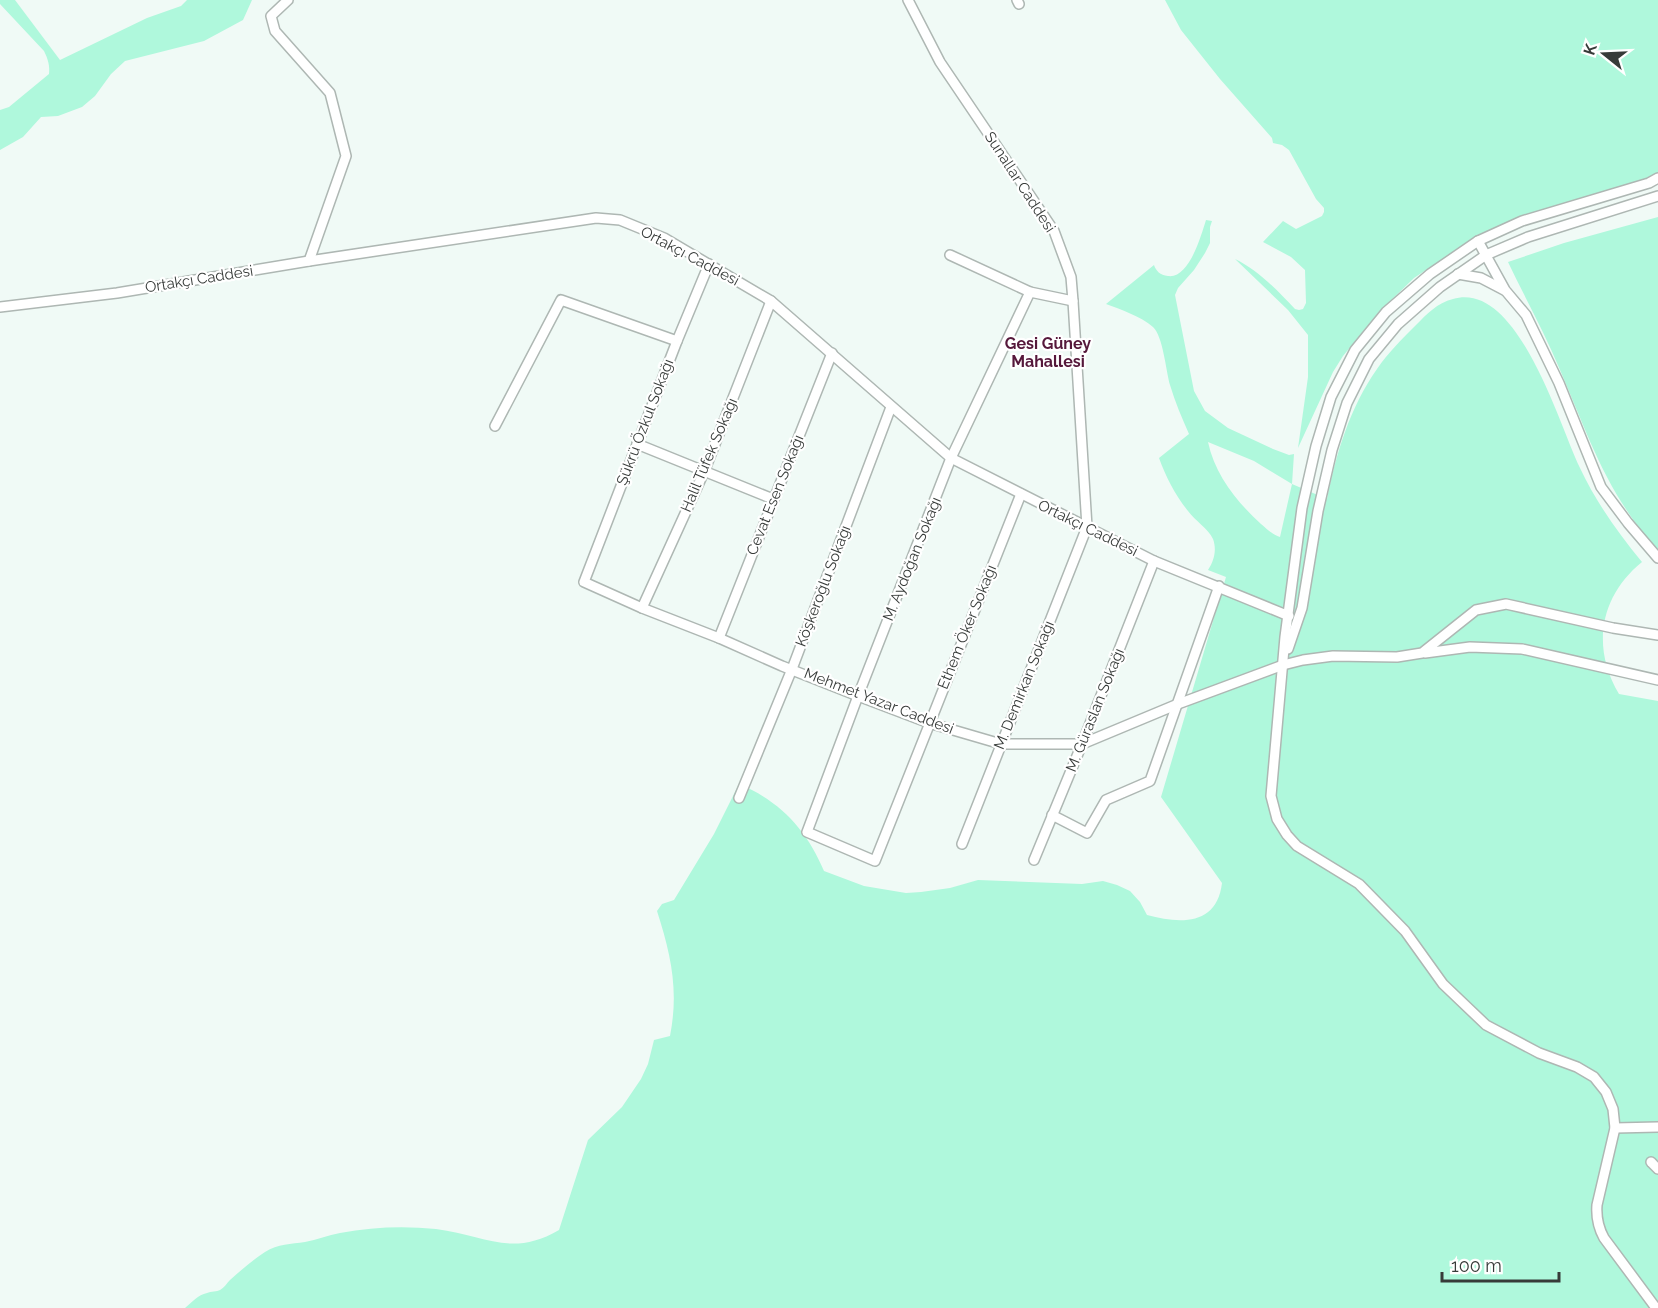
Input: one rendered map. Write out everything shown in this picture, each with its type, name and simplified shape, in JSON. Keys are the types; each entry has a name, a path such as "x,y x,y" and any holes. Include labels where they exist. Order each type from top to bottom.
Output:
{"street":[{"path":"288,0 271,16 274,31 330,93 346,156 309,261"},
{"name":"Sunallar Caddesi","path":"908,0 940,62 1054,231 1071,277 1087,527"},
{"path":"1656,1308 1604,1238 1596,1217 1614,1128 1613,1109 1606,1092 1594,1077 1577,1067 1539,1053 1486,1025 1443,984 1404,931 1359,884 1297,846 1276,819 1271,796 1288,616 1302,508 1331,397 1355,350 1386,312 1430,274 1478,241 1522,221 1649,183 1658,178"},
{"path":"1283,665 1302,608 1318,511 1332,450 1347,403 1369,359 1398,324 1440,287 1486,255 1528,237 1658,196"},
{"name":"Ortakçı Caddesi","path":"0,307 117,292 596,218 621,220 664,238 771,301 951,458 1154,561 1288,616"},
{"path":"1478,241 1505,290 1526,315 1559,383 1601,487 1658,558"},
{"path":"950,255 1030,292 1072,301"},
{"name":"Şükrü Özkul Sokağı","path":"584,582 709,264"},
{"path":"1458,274 1481,278 1505,290"},
{"name":"M. Aydoğan Sokağı","path":"875,861 807,832 951,458 1030,292"},
{"path":"495,426 561,300 677,341"},
{"name":"Halil Tüfek Sokağı","path":"642,608 704,472 771,301"},
{"name":"Cevat Esen Sokağı","path":"719,638 832,353"},
{"name":"Köşkeroğlu Sokağı","path":"739,798 792,669 891,407"},
{"path":"637,444 773,499"},
{"name":"Ethem Öker Sokağı","path":"875,861 1020,494"},
{"name":"M. Demirkan Sokağı","path":"962,844 1087,527"},
{"name":"M. Güraslan Sokağı","path":"1034,860 1154,561"},
{"name":"Mehmet Yazar Caddesi","path":"584,582 858,696 929,723 1001,744 1082,744 1178,704 1283,665 1333,656 1396,657 1470,646 1522,649 1658,680"},
{"path":"1052,815 1087,833 1106,800 1150,781 1219,586"},
{"path":"1422,653 1476,610 1506,604 1613,628 1658,635"},
{"path":"1614,1128 1658,1127"}],"green space":[{"path":"0,0 15,0 60,60 147,18 181,6 187,0 252,0 243,20 204,41 125,61 111,74 95,96 82,107 58,116 41,117 23,137 0,150 0,110 9,107 49,74 49,71 44,51 0,4"},
{"path":"1165,0 1658,0 1658,176 1479,239 1414,278 1379,312 1343,356 1333,372 1298,448 1308,377 1308,335 1288,310 1235,259 1259,275 1295,309 1303,309 1306,303 1305,270 1291,257 1263,242 1283,221 1296,229 1322,216 1324,208 1316,199 1289,150 1273,143 1272,138 1220,79 1181,30"},
{"path":"1658,217 1658,550 1640,529 1612,487 1590,442 1548,343 1508,262 1564,243"},
{"path":"1206,220 1212,221 1210,243 1194,270 1178,288 1175,295 1194,391 1205,411 1228,428 1273,449 1289,455 1294,454 1292,484 1327,499 1345,431 1359,399 1381,363 1437,306 1453,299 1476,299 1497,311 1516,333 1533,360 1548,391 1586,481 1608,517 1642,562 1617,590 1609,606 1604,623 1603,641 1610,676 1619,694 1658,701 1658,1308 185,1308 201,1295 219,1291 247,1265 270,1249 336,1234 376,1228 424,1228 512,1244 542,1238 559,1230 588,1140 622,1107 641,1079 648,1064 654,1040 670,1036 674,988 670,958 657,911 662,904 674,900 714,834 739,784 767,799 790,818 809,842 824,871 864,886 906,893 950,888 978,880 1082,884 1103,881 1130,891 1140,902 1147,915 1159,918 1184,920 1195,918 1205,914 1213,907 1219,897 1222,883 1161,797 1226,577 1208,570 1214,555 1213,539 1179,499 1159,458 1189,434 1170,385 1159,338 1153,327 1131,314 1106,304 1154,265 1159,272 1168,276 1182,271 1193,255","holes":["1208,442 1254,461 1292,484 1280,537 1261,524 1228,487 1216,466"]}],"district":[{"name":"Gesi Güney Mahallesi","path":"1048,352"}]}
